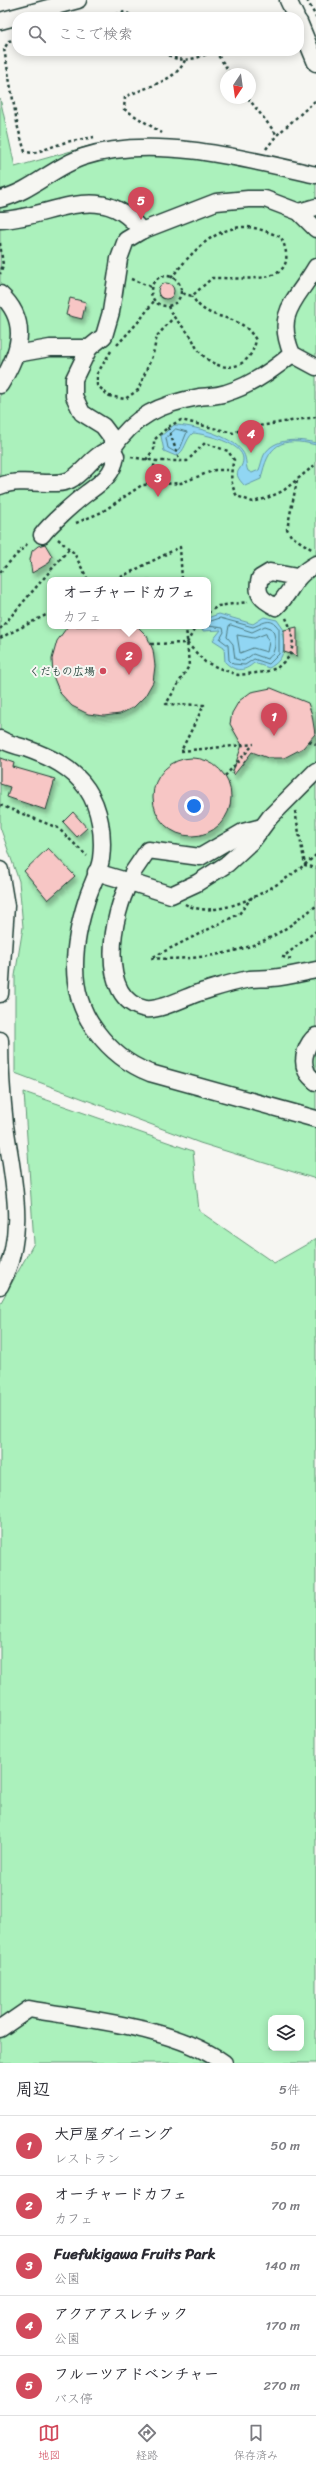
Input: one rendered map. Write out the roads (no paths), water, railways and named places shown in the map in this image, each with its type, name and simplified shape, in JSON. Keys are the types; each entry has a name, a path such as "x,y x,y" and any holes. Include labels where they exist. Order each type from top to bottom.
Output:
{"street":[{"path":"33,12 78,0"},
{"path":"288,0 294,12"},
{"path":"0,21 12,18"},
{"path":"304,34 316,63"},
{"path":"0,199 26,189 67,162 96,153 132,148 159,148 238,158 316,175"},
{"path":"36,538 86,494 106,480 114,467 116,456 112,449 112,438 103,426 82,413 74,396 74,379 89,348 104,336 111,312 116,273 126,240 141,231 216,202 265,200 299,212 316,229"},
{"path":"0,220 18,220 82,203 104,204 134,221 141,231"},
{"path":"299,212 316,207"},
{"path":"313,274 288,307 286,330 292,354 316,367"},
{"path":"0,294 13,307 18,337 16,354 11,369 0,385"},
{"path":"16,354 50,348 89,348"},
{"path":"0,486 9,482 25,481 57,483 70,480 86,465 106,450 112,449 124,430 144,415 173,403 226,394 265,375 292,354"},
{"path":"297,577 270,572 260,578 257,588 260,596 272,605 283,600 297,577 316,564"},
{"path":"0,739 51,757 74,774 87,789 96,806 101,829 98,867 77,936 73,972 80,1002 90,1024 109,1047 133,1066 150,1072 316,1119"},
{"path":"98,867 130,882 171,895 197,883 227,864 253,840 262,827 316,771"},
{"path":"262,827 243,832 200,857 148,850 133,872 130,882 122,895 117,914 113,945 116,976 120,990 129,1002 146,1009 166,1005 232,983 316,970"},
{"path":"0,870 6,906 0,994"},
{"path":"316,1036 308,1046 304,1058 306,1071 316,1082"},
{"path":"0,1040 5,1125 15,1180 17,1206 14,1242 8,1272 0,1286"},
{"path":"0,2029 29,2009 152,2030 214,2056 224,2063"}],"water":[{"path":"174,425 201,429 230,441 242,451 245,456 248,471 252,473 259,470 264,455 268,449 280,442 295,440 316,443 316,445 304,442 293,442 278,446 267,458 261,479 245,486 240,481 237,474 243,459 241,453 237,448 222,440 193,433 182,451 176,456 164,451 161,436"},
{"path":"219,614 253,624 264,617 277,620 284,630 282,633 284,649 281,658 269,668 254,663 247,668 240,670 232,668 225,662 224,647 213,640 221,630 202,631 203,629 211,629 211,617"}],"place":[{"name":"フルーツアドベンチャー","path":"141,220"},
{"name":"アクアアスレチック","path":"251,453"},
{"name":"Fuefukigawa Fruits Park","path":"158,497"},
{"name":"くだもの広場","path":"103,671"},
{"name":"オーチャードカフェ","path":"129,675"},
{"name":"大戸屋ダイニング","path":"274,736"}]}
